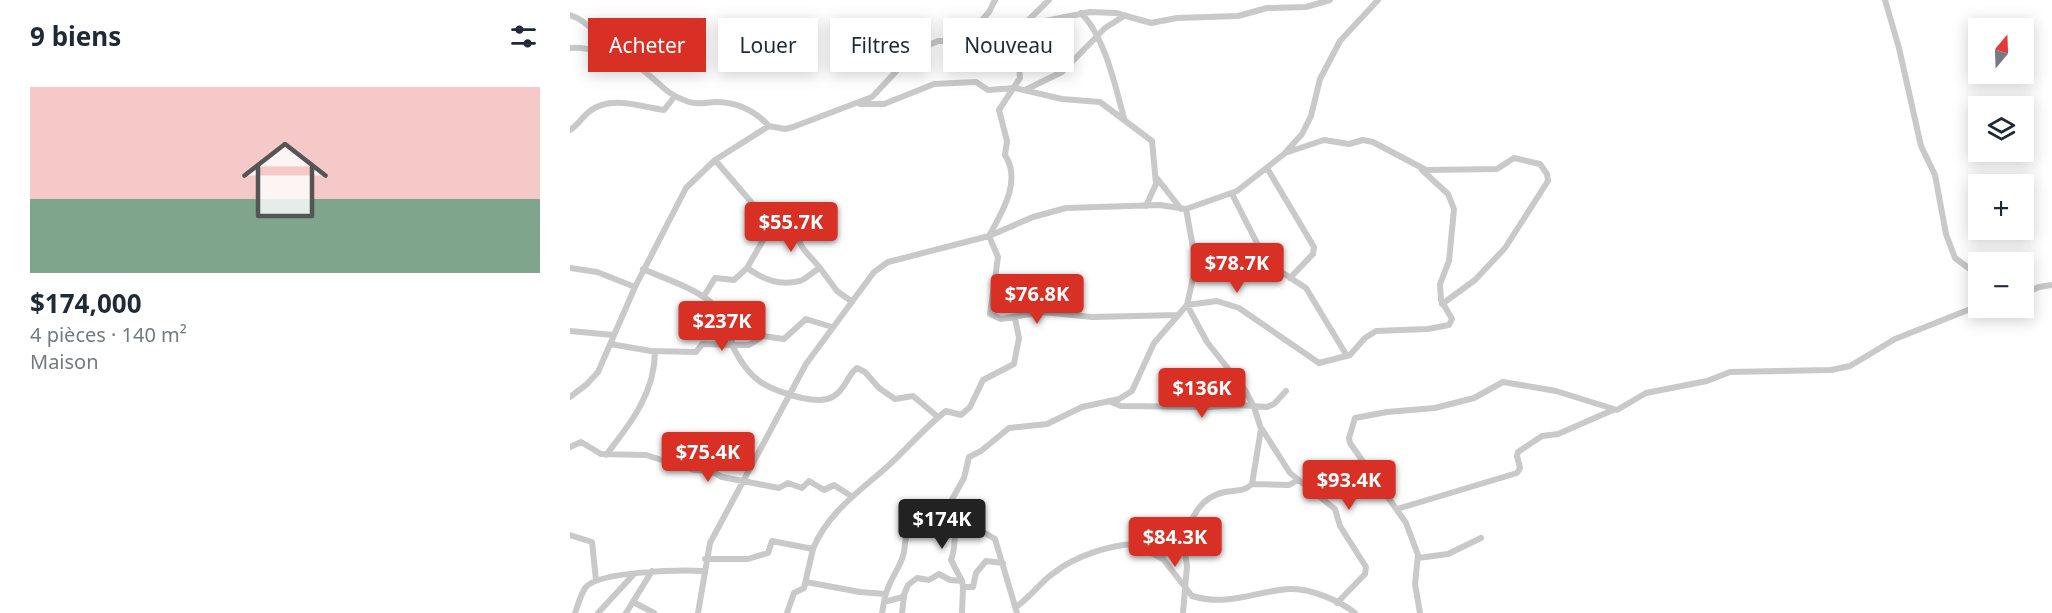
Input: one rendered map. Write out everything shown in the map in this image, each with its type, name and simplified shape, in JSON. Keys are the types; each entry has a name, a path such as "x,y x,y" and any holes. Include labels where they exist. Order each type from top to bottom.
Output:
{"street":[{"path":"984,18 994,0"},
{"path":"1031,18 1049,0"},
{"path":"1058,18 1081,13 1124,16 1151,23 1177,18 1238,16 1267,8 1306,7 1330,0"},
{"path":"698,613 705,559 710,543 806,364 850,301 874,272 888,262 934,253 990,236 1033,217 1066,208 1146,206 1183,209 1232,194 1284,154 1304,130 1320,79 1340,41 1378,0"},
{"path":"1885,0 1899,48 1921,146 1935,175 1946,234 1955,258 1968,268"},
{"path":"1081,13 1098,35 1125,118"},
{"path":"570,15 588,26"},
{"path":"1026,90 1062,72 1110,23 1124,16"},
{"path":"643,72 660,88 675,96 694,103 720,102 741,106 760,116 769,126 785,129 855,104 878,92 898,68 920,48 943,41"},
{"path":"570,48 588,50"},
{"path":"1019,72 1020,78 1015,88 999,110 1006,139 1005,155 1010,162 1011,184 1009,196 990,236 998,257 990,314 995,318 1015,318 1042,312 1092,317 1178,315"},
{"path":"855,104 884,104 942,84 976,82 988,90 1015,88 1062,99 1100,102 1125,118 1152,141 1155,189 1146,206"},
{"path":"570,130 584,120 589,111 609,104 664,110 675,96"},
{"path":"570,396 587,384 598,372 634,287 684,190 715,160 769,126"},
{"path":"1187,305 1217,301 1239,308 1319,363 1354,353 1365,338 1376,332 1428,329 1449,325 1452,319 1442,304 1440,284 1449,261 1454,209 1448,194 1422,170 1373,142 1363,140 1349,144 1324,140 1284,154"},
{"path":"1422,170 1497,169 1514,158 1539,163 1548,178 1505,248 1475,280 1442,304"},
{"path":"715,160 758,210 773,223"},
{"path":"1267,168 1314,248 1313,254 1290,278"},
{"path":"946,510 964,478 969,457 981,451 1002,431 1012,427 1047,424 1086,406 1108,401 1132,391 1154,343 1187,305 1196,264 1183,209 1155,176"},
{"path":"1232,194 1260,249 1272,266 1306,288 1347,356"},
{"path":"704,296 715,278 734,280 747,268 773,223 786,215 798,228 797,240 803,250 837,291 850,301"},
{"path":"570,268 594,271 634,287"},
{"path":"747,268 770,282 785,284 792,280 801,281 820,268"},
{"path":"643,269 704,296 718,309 732,334 732,345 742,366 760,383 789,395 813,400 832,398 857,368 866,372 879,388 895,399 913,396 938,417"},
{"path":"2034,290 2052,285"},
{"path":"1187,305 1207,342 1245,390 1254,407 1261,429 1298,480 1335,509 1340,526 1366,567 1365,574 1337,603"},
{"path":"1397,508 1517,473 1520,468 1518,452 1542,436 1558,434 1629,405 1646,393 1707,381 1730,372 1831,370 1850,366 1895,339 1968,310"},
{"path":"787,613 794,593 803,589 806,582 813,549 820,535 851,496 886,468 938,417 949,410 961,415 970,408 983,380 1014,364 1019,338 1015,318"},
{"path":"610,344 656,351 696,352 702,344 749,345 762,336 784,339 808,319 832,327"},
{"path":"570,331 614,335"},
{"path":"606,454 643,405 654,371 656,351"},
{"path":"1420,613 1415,584 1418,558 1406,523 1350,443 1349,438 1355,418 1387,412 1428,410 1470,399 1503,382 1556,391 1613,410"},
{"path":"1108,401 1121,406 1254,407 1272,406 1286,392"},
{"path":"1252,484 1261,429"},
{"path":"570,447 581,442 599,454 646,455 743,481 779,488 788,483 802,488 810,481 823,490 834,484 851,496"},
{"path":"1183,613 1187,566 1184,545 1186,528 1202,505 1217,494 1243,490 1252,484 1289,485 1298,480"},
{"path":"882,613 885,594 904,552 903,543 912,519 929,509 946,510 993,538 1003,562 1016,610 1054,572 1091,553 1133,543 1160,556 1186,589 1198,598 1231,601 1299,589 1337,603 1355,613"},
{"path":"962,519 954,532 956,549 951,560 963,584 962,613"},
{"path":"570,535 592,542 596,580"},
{"path":"1418,558 1448,554 1481,538"},
{"path":"705,559 750,559 768,553 772,541 813,549"},
{"path":"1160,556 1184,545"},
{"path":"902,613 907,586 917,578 929,580 937,574 973,587 976,573 986,561 1003,562"},
{"path":"575,613 585,589 596,580 652,572 703,571"},
{"path":"626,613 652,572"},
{"path":"598,613 634,574"},
{"path":"806,582 885,594"},
{"path":"884,602 904,596"},
{"path":"633,602 654,613"}]}
